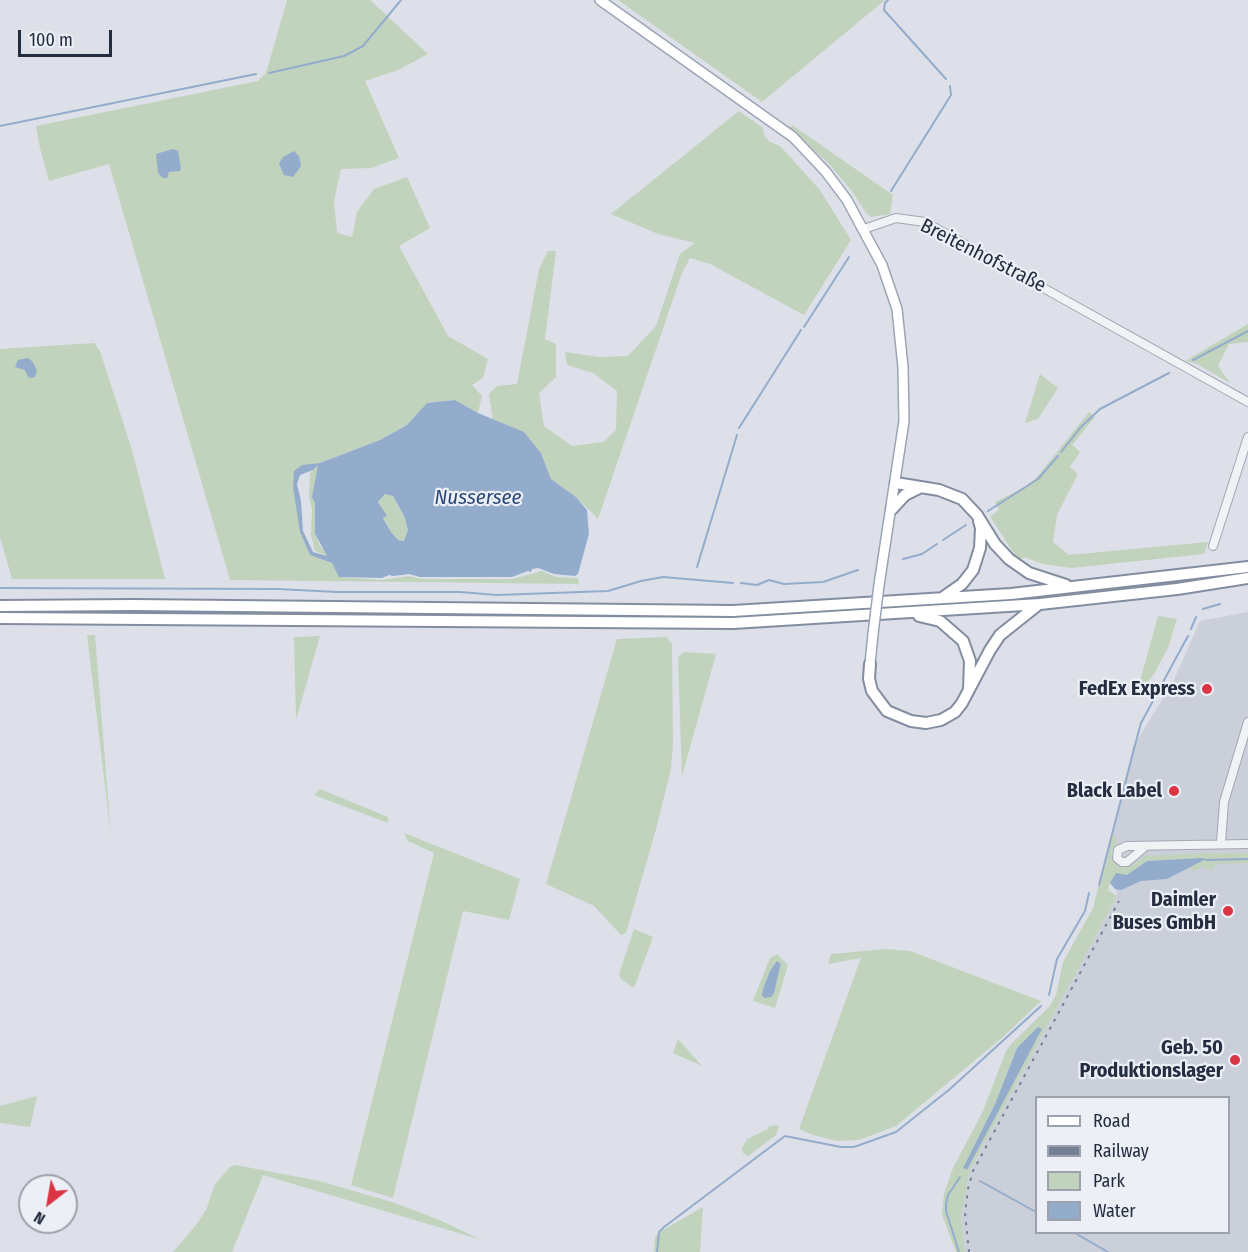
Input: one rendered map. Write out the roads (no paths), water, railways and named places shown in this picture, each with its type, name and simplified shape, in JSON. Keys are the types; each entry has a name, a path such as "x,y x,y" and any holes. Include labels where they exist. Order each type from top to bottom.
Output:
{"highway":[{"path":"896,483 939,490 962,499 977,515 995,544 1016,564 1039,577 1078,587"},
{"path":"892,509 905,495 921,487"},
{"path":"939,599 951,594 973,570 980,548 981,528 977,515"},
{"path":"0,606 733,610 939,599 1078,587 1248,567"},
{"path":"0,618 733,623 1040,604 1177,589 1248,578"},
{"path":"870,664 869,679 872,691 887,711 911,721 926,723 941,720 955,712 968,695 1000,635 1040,604"},
{"path":"902,614 940,621 963,641 970,661 968,695"}],"main road":[{"path":"600,0 793,137 826,172 847,200 882,265 897,309 903,367 904,421 879,585 870,664"}],"street":[{"name":"Breitenhofstraße","path":"864,228 897,218 925,222 1248,402"},
{"path":"1213,546 1248,437"},
{"path":"1221,843 1224,801 1248,722"},
{"path":"1146,846 1248,844"}],"water":[{"path":"173,149 178,151 180,171 169,172 167,178 163,178 158,173 156,154"},
{"path":"294,151 299,156 301,166 293,177 284,175 279,164 283,157"},
{"path":"28,358 33,362 37,371 35,377 28,377 25,370 15,367 18,360"},
{"name":"Nussersee","path":"455,400 478,413 524,432 541,453 551,479 576,497 587,510 589,534 578,574 575,576 554,574 538,568 512,577 420,577 409,574 389,575 382,578 339,577 332,563 310,555 300,532 293,487 294,471 302,465 320,463 380,440 407,425 427,403","holes":["318,465 312,497 315,503 315,534 327,556 313,552 303,531 301,501 297,484 300,475 313,470","385,494 393,496 404,516 408,530 404,541 398,540 383,518 387,516 378,502"]},
{"path":"1206,859 1167,879 1141,881 1121,890 1115,889 1110,883 1116,873 1127,875 1147,861"},
{"path":"777,961 781,964 774,993 771,997 764,998 763,989"},
{"path":"1038,1027 1042,1029 967,1170 963,1168 995,1104 1017,1048"}],"waterway":[{"path":"269,73 344,56 363,46 401,0"},
{"path":"888,0 884,10 946,79"},
{"path":"0,126 256,74"},
{"path":"891,191 951,95 950,86"},
{"path":"804,327 849,257"},
{"path":"739,428 801,330"},
{"path":"1193,360 1248,331"},
{"path":"1061,452 1081,427 1100,409 1169,373"},
{"path":"697,567 737,435"},
{"path":"988,511 1038,479 1058,456"},
{"path":"943,540 966,525"},
{"path":"903,559 922,554 937,544"},
{"path":"741,583 757,585 769,580 784,584 823,582 858,570"},
{"path":"0,588 278,589 337,592 460,592 497,595 608,591 663,577 733,583"},
{"path":"1203,609 1220,604"},
{"path":"1191,629 1196,617"},
{"path":"1157,693 1188,636"},
{"path":"1099,885 1141,723 1154,699"},
{"path":"1206,860 1248,859"},
{"path":"1049,995 1057,959 1085,911 1089,893"},
{"path":"657,1252 659,1232 664,1227 785,1136 841,1147 854,1147 896,1132 950,1089 1041,1006"},
{"path":"959,1252 946,1211 946,1204 948,1195 960,1177"},
{"path":"980,1181 1035,1211"},
{"path":"1076,1234 1108,1252"}],"railway":[{"path":"969,1252 965,1213 973,1171 1119,901"}],"place":[{"name":"FedEx Express","path":"1207,689"},
{"name":"Black Label","path":"1174,791"},
{"name":"Daimler Buses GmbH","path":"1228,911"},
{"name":"Geb. 50 Produktionslager","path":"1235,1060"}]}
